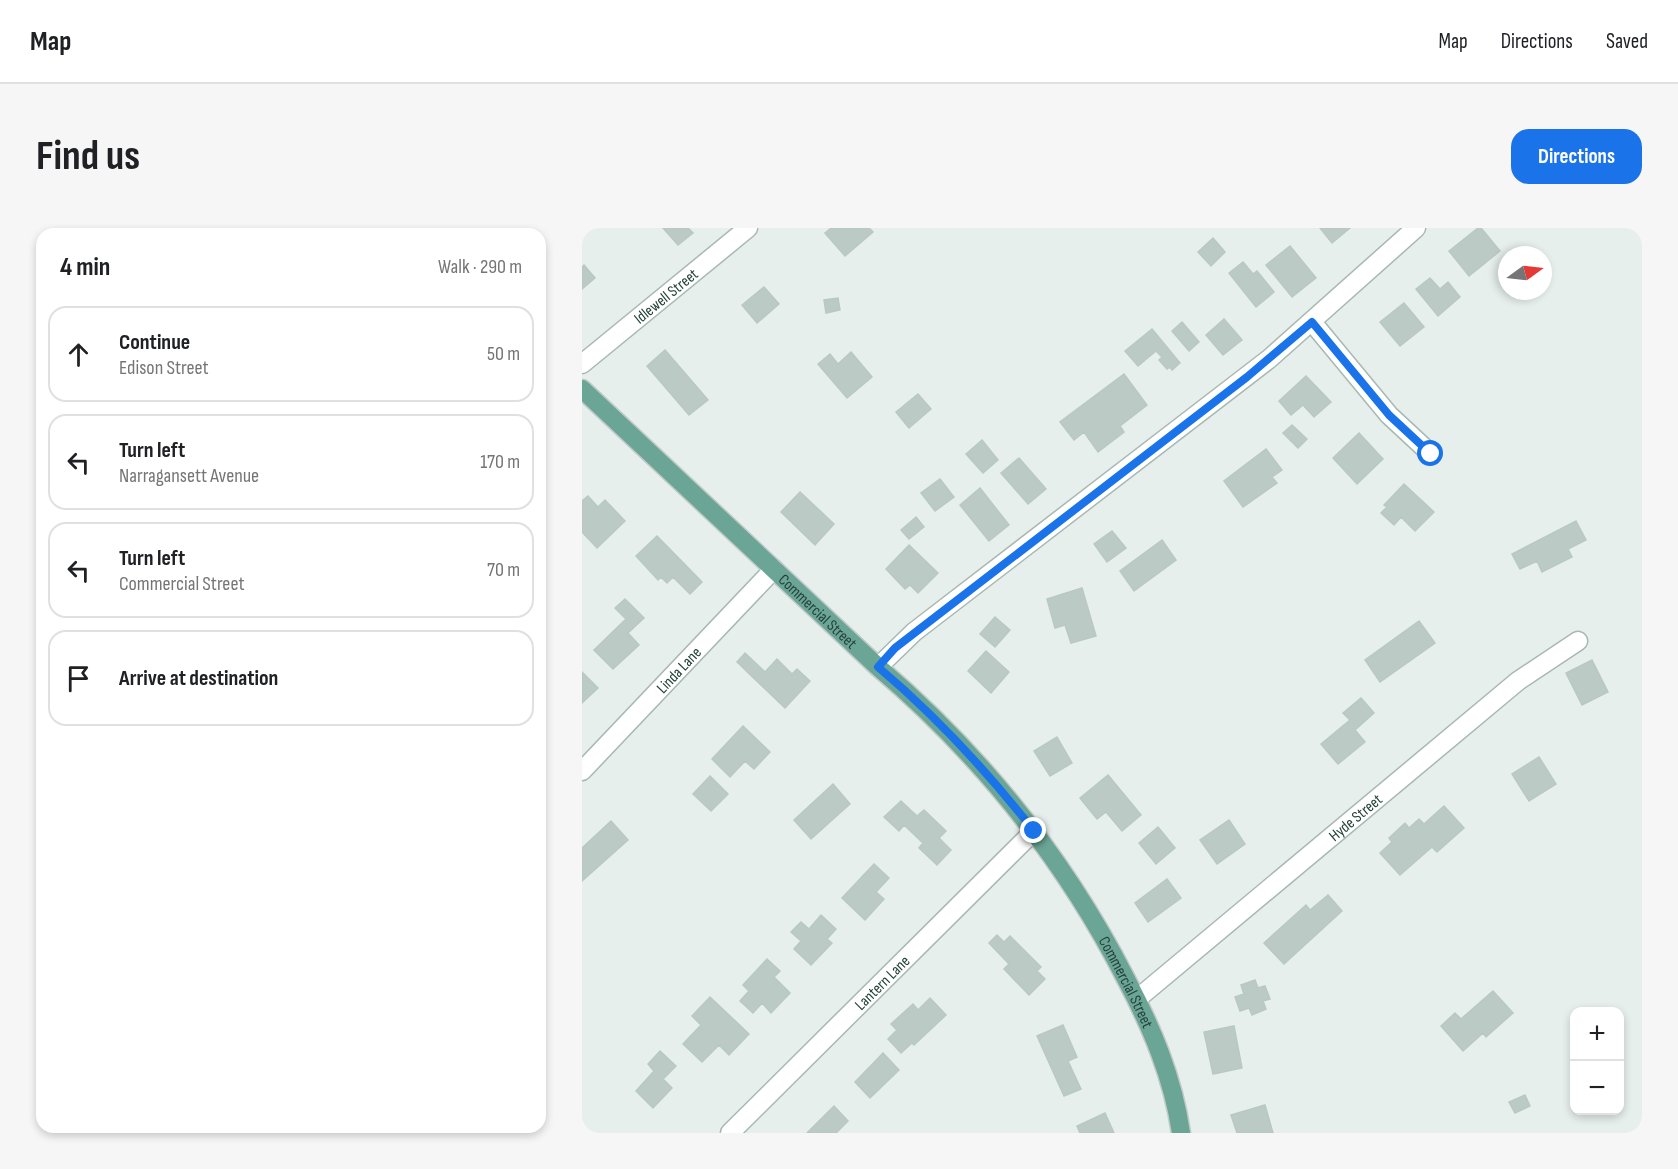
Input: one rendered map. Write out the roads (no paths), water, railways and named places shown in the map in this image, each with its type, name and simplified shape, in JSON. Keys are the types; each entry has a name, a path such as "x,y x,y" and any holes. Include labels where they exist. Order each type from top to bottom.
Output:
{"main road":[{"name":"Commercial Street","path":"582,389 878,667 907,691 958,742 1034,831 1103,933 1137,999 1165,1062 1177,1106 1181,1133"}],"street":[{"name":"Idlewell Street","path":"582,364 748,228"},
{"path":"878,667 914,632 1247,377 1416,228"},
{"path":"1312,322 1389,415 1431,454"},
{"name":"Linda Lane","path":"582,771 774,569"},
{"name":"Hyde Street","path":"1137,999 1518,681 1578,641"},
{"name":"Lantern Lane","path":"730,1133 1034,831"}]}
